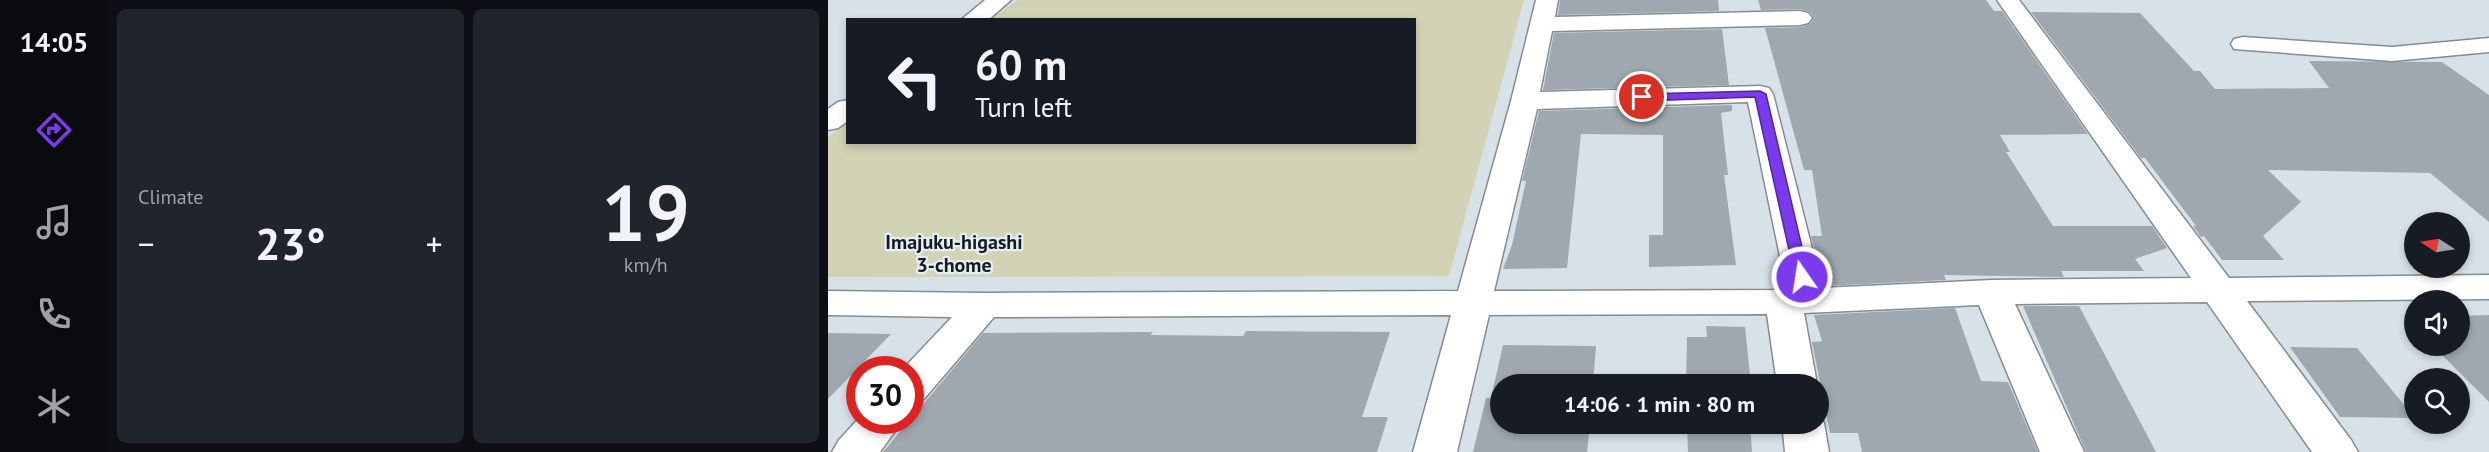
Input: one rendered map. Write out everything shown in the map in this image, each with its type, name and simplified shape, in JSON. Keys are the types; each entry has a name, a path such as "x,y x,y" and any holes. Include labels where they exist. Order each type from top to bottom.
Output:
{"street":[{"path":"975,18 1000,0"},
{"path":"2008,0 2336,452"},
{"path":"1435,452 1525,101 1544,12 1800,18"},
{"path":"2243,44 2392,54 2489,45"},
{"path":"1525,101 1760,94 1796,301 1797,374"},
{"path":"828,122 846,109"},
{"path":"828,303 984,305 1796,301 1992,292 2489,287"},
{"path":"1992,292 2062,452"},
{"path":"924,372 984,305"},
{"path":"854,452 870,434"},
{"path":"1805,434 1807,452"}],"green space":[{"path":"1018,0 1524,0 1449,276 828,277 828,137 846,124 846,144 1416,144 1416,18 992,18"}],"building":[{"path":"1560,0 1718,0 1719,11 1558,15"},
{"path":"1758,0 1986,0 1994,11 2002,11 2088,134 2000,135 2010,152 2006,152 2053,226 2152,226 2167,248 2135,259 2144,271 2061,271 2064,277 1944,275 1946,280 1824,286 1811,236 1822,236 1812,170 1804,170 1765,28 1801,27 1810,24 1814,18 1810,12 1801,9 1761,10"},
{"path":"2031,12 2140,13 2194,71 2200,71 2215,89 2329,88 2309,61 2442,62 2489,95 2489,222 2430,173 2268,170 2301,202 2263,236 2284,260 2222,260 2204,236 2201,237 2193,226 2196,226 2145,158 2141,158"},
{"path":"1722,29 1729,85 1543,90 1554,33"},
{"path":"1732,105 1732,111 1721,113 1728,175 1724,175 1736,265 1649,267 1649,235 1663,235 1663,135 1581,134 1567,268 1503,269 1512,245 1526,181 1522,181 1539,111"},
{"path":"2023,306 2079,306 2156,452 2086,452"},
{"path":"1955,308 1981,381 2008,382 2038,452 1862,452 1858,433 1830,433 1829,374 1818,374 1812,342 1822,341 1814,315"},
{"path":"2489,315 2489,402 2470,383 2470,368 2455,368 2443,356 2470,356 2470,316"},
{"path":"1706,326 1745,327 1750,374 1686,374 1687,337 1707,337"},
{"path":"1246,331 1390,332 1362,417 1388,417 1377,452 883,452 898,434 924,434 924,403 983,333 1153,332 1150,335 1243,336"},
{"path":"828,333 891,334 870,356 846,356 846,380 828,399"},
{"path":"1503,345 1596,346 1594,374 1496,374"},
{"path":"2290,347 2357,348 2404,405 2404,418 2340,417"},
{"path":"1486,398 1490,398 1490,434 1589,434 1587,452 1473,452"},
{"path":"1687,434 1751,434 1752,452 1688,452"}],"district":[{"name":"Imajuku-higashi 3-chome","path":"954,254"}],"route":[{"path":"1642,97 1760,94 1802,277"}]}
